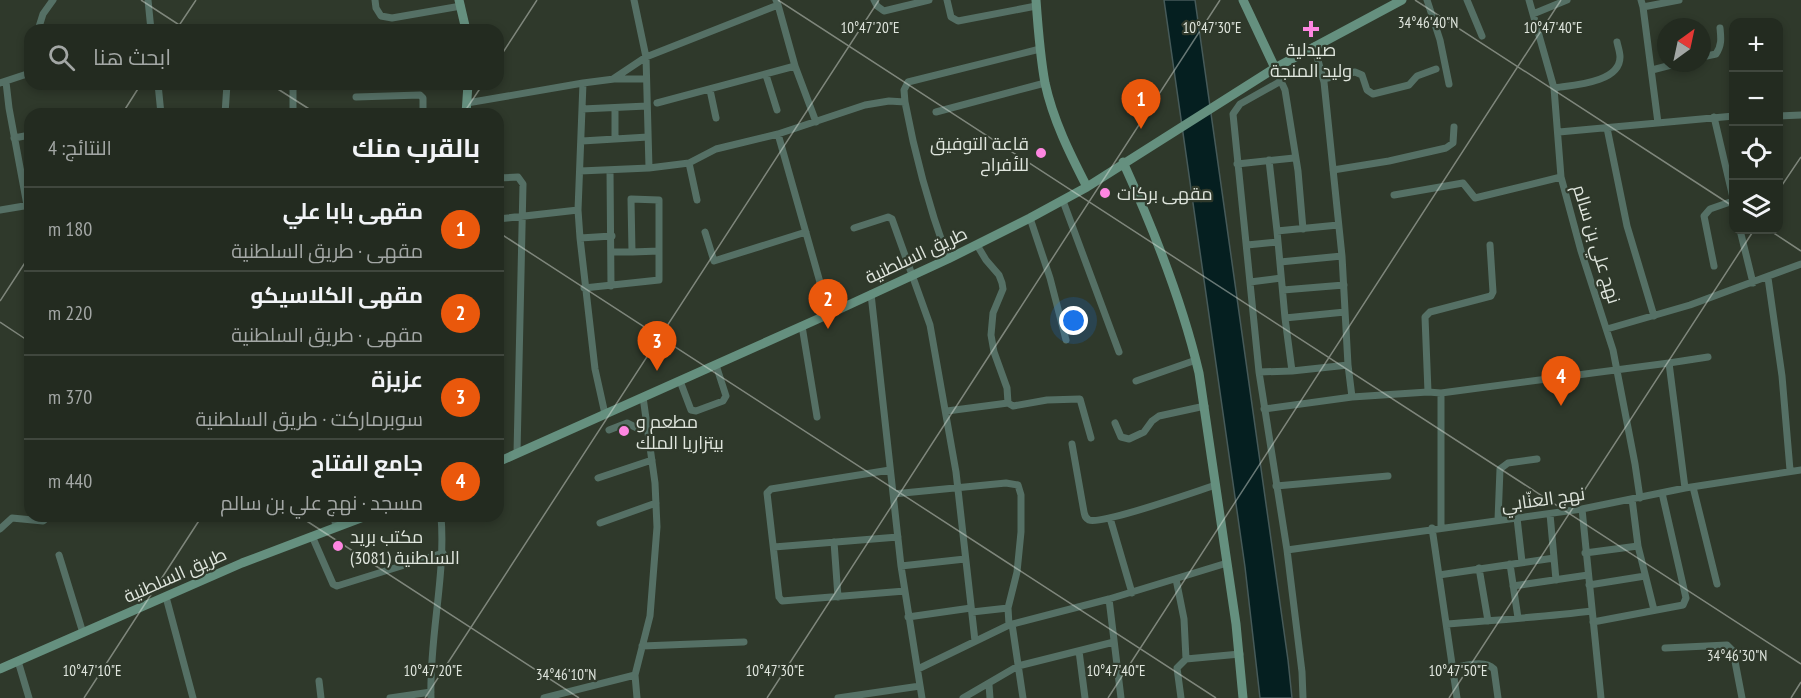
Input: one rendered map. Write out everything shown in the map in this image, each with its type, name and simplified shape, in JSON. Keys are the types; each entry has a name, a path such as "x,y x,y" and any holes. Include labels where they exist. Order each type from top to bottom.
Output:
{"main road":[{"path":"1243,0 1275,68 1390,3 1402,0"},
{"path":"460,3 465,24"},
{"path":"1036,3 1045,82 1067,148 1087,187"},
{"name":"طريق السلطنية","path":"504,459 829,314 1030,218 1087,187 1123,162 1275,68"},
{"path":"467,108 468,90"},
{"path":"1123,162 1152,229 1196,360 1205,406 1240,654 1243,698"},
{"name":"طريق السلطنية","path":"0,669 242,563 350,522"}],"street":[{"path":"40,24 52,0"},
{"path":"148,0 150,24"},
{"path":"375,0 376,8 381,16 392,18 460,3"},
{"path":"634,0 646,57 649,168"},
{"path":"874,0 877,6 884,11 929,0"},
{"path":"946,0 951,17 958,21 1036,3"},
{"path":"1427,0 1440,40 1449,84"},
{"path":"1467,0 1482,36"},
{"name":"نهج علي بن سالم","path":"1529,0 1554,88 1562,177 1581,252 1618,370 1636,498 1638,546 1654,610"},
{"path":"1533,14 1567,0"},
{"path":"1658,123 1642,4 1679,0"},
{"path":"611,80 633,68 646,57 777,3 795,66 816,122"},
{"path":"1711,55 1716,54 1719,49 1720,28"},
{"path":"1554,88 1604,79 1618,66 1620,58 1617,42"},
{"path":"1314,46 1323,79 1333,170 1352,397"},
{"path":"948,259 930,210 916,158 904,90 908,82 1040,49"},
{"path":"657,102 795,66"},
{"path":"1275,68 1285,90 1294,158 1298,171 1304,229"},
{"path":"1323,79 1355,72 1362,75 1367,90 1373,94 1409,85 1417,75 1436,69"},
{"path":"1652,70 1657,69"},
{"path":"24,75 3,82 24,186"},
{"path":"766,75 777,110"},
{"path":"467,103 611,80 646,79"},
{"path":"1281,81 1236,108 1233,114 1259,372 1287,550 1302,672 1303,698"},
{"path":"936,112 1045,82"},
{"path":"583,84 578,210 584,288 595,369 605,414"},
{"path":"159,90 160,108"},
{"path":"225,108 227,90"},
{"path":"293,90 293,108"},
{"path":"710,90 716,117"},
{"path":"356,97 420,94 423,99 423,108"},
{"path":"580,171 649,168 689,163 717,148 778,134 865,105 890,101 905,102"},
{"path":"582,109 647,106"},
{"path":"615,108 615,139"},
{"path":"1783,116 1801,115"},
{"path":"1559,132 1729,116"},
{"path":"1713,117 1729,185"},
{"path":"1333,170 1389,161 1446,148 1453,143 1454,127"},
{"path":"1607,128 1627,226 1653,316"},
{"path":"778,134 829,314"},
{"path":"14,138 24,136"},
{"path":"582,141 648,137"},
{"path":"1237,164 1294,158"},
{"path":"1269,160 1292,371"},
{"path":"689,163 697,200"},
{"path":"610,170 611,286"},
{"path":"504,178 518,177 523,184 517,453"},
{"path":"1394,195 1463,183 1475,198 1562,177"},
{"path":"584,288 659,280 658,200 631,199 632,252"},
{"path":"1063,201 1119,352"},
{"path":"1714,266 1704,216 1710,209 1729,203"},
{"path":"0,210 24,206"},
{"path":"504,218 578,210"},
{"path":"854,228 888,217 892,219 930,326 947,411 958,487 975,641"},
{"path":"1030,218 1050,278 1066,339"},
{"path":"1277,231 1338,225"},
{"path":"705,232 714,261 806,232"},
{"path":"1741,234 1753,283"},
{"path":"580,238 612,236"},
{"path":"1247,245 1278,242"},
{"path":"977,244 1002,283 1003,289 993,313 991,335 994,352 1007,388 1008,403"},
{"path":"1428,392 1425,317 1430,312 1491,296 1493,292 1490,245"},
{"path":"612,252 659,251"},
{"path":"1280,262 1342,256"},
{"path":"1607,329 1768,278 1801,264"},
{"path":"1250,282 1281,278"},
{"path":"1768,278 1782,376 1790,470"},
{"path":"1282,290 1344,285"},
{"path":"871,294 901,566 922,698"},
{"path":"1285,318 1345,312"},
{"path":"802,326 817,417"},
{"path":"1264,409 1352,397 1441,393 1708,357"},
{"path":"1136,381 1196,360"},
{"path":"1669,363 1689,487 1717,585"},
{"path":"680,381 691,410 696,411 723,401 726,396 716,365"},
{"path":"1259,372 1348,365"},
{"path":"1441,393 1441,527"},
{"path":"637,698 635,675 647,631 657,542 652,460 643,397"},
{"path":"947,411 1008,403 1013,406 1047,400 1080,399 1090,438"},
{"path":"1115,423 1121,437 1129,439 1146,430 1152,421 1159,417 1205,406"},
{"path":"609,430 627,423 641,429 648,427"},
{"path":"1072,444 1085,516 1091,520 1110,518 1216,485"},
{"path":"1498,520 1500,470 1508,463 1537,459"},
{"path":"598,478 652,460"},
{"path":"890,470 771,489 766,494 779,597 782,602 905,591"},
{"name":"نهج العنّابي","path":"1287,550 1432,528 1550,514 1689,487 1801,470"},
{"path":"1276,486 1388,476"},
{"path":"893,494 1014,483 1020,489 1021,532 1017,572 1008,608 1023,698"},
{"path":"1593,622 1683,605 1686,598 1662,493"},
{"path":"600,523 656,504"},
{"path":"1582,509 1601,698"},
{"path":"1550,514 1556,580"},
{"path":"1110,518 1132,593"},
{"path":"1517,518 1522,562"},
{"path":"0,529 12,519 24,520"},
{"path":"335,522 336,527"},
{"path":"390,698 431,695 434,636 443,553 441,522"},
{"path":"1432,528 1457,698"},
{"path":"312,537 333,584 337,586 443,553"},
{"path":"774,547 898,537"},
{"path":"834,542 838,597"},
{"path":"1585,553 1638,546"},
{"path":"59,555 83,633"},
{"path":"1439,575 1554,558"},
{"path":"901,566 965,559"},
{"path":"918,669 1010,624 1132,593 1227,562"},
{"path":"1510,564 1518,618"},
{"path":"1479,568 1488,621"},
{"path":"1513,586 1588,575"},
{"path":"1589,585 1645,576"},
{"path":"1176,579 1184,619 1186,659"},
{"path":"166,597 193,698"},
{"path":"1109,599 1121,698"},
{"path":"908,617 1008,608"},
{"path":"1447,624 1592,611"},
{"path":"642,646 744,642"},
{"path":"963,698 1018,666 1114,642"},
{"path":"1665,648 1727,645 1733,651 1742,698"},
{"path":"1079,651 1083,698"},
{"path":"1181,698 1177,668 1186,659 1240,654"},
{"path":"18,661 29,698"},
{"path":"1453,668 1484,664 1491,666 1494,669 1498,698"},
{"path":"544,698 635,675"},
{"path":"319,681 321,698"},
{"path":"988,685 990,698"},
{"path":"838,698 920,686"}],"water":[{"path":"1164,0 1195,0 1292,698 1260,698 1245,567"}],"place":[{"name":"صيدلية وليد المنجة","path":"1311,29"},
{"name":"مقهى بابا علي","path":"1141,129"},
{"name":"قاعة التوفيق للأفراح","path":"1041,153"},
{"name":"مقهى بركات","path":"1105,193"},
{"name":"مقهى الكلاسيكو","path":"828,329"},
{"name":"عزيزة","path":"657,371"},
{"name":"جامع الفتاح","path":"1561,406"},
{"name":"مطعم و بيتزاريا الملك","path":"624,431"},
{"name":"مكتب بريد السلطنية (3081)","path":"338,546"}]}
